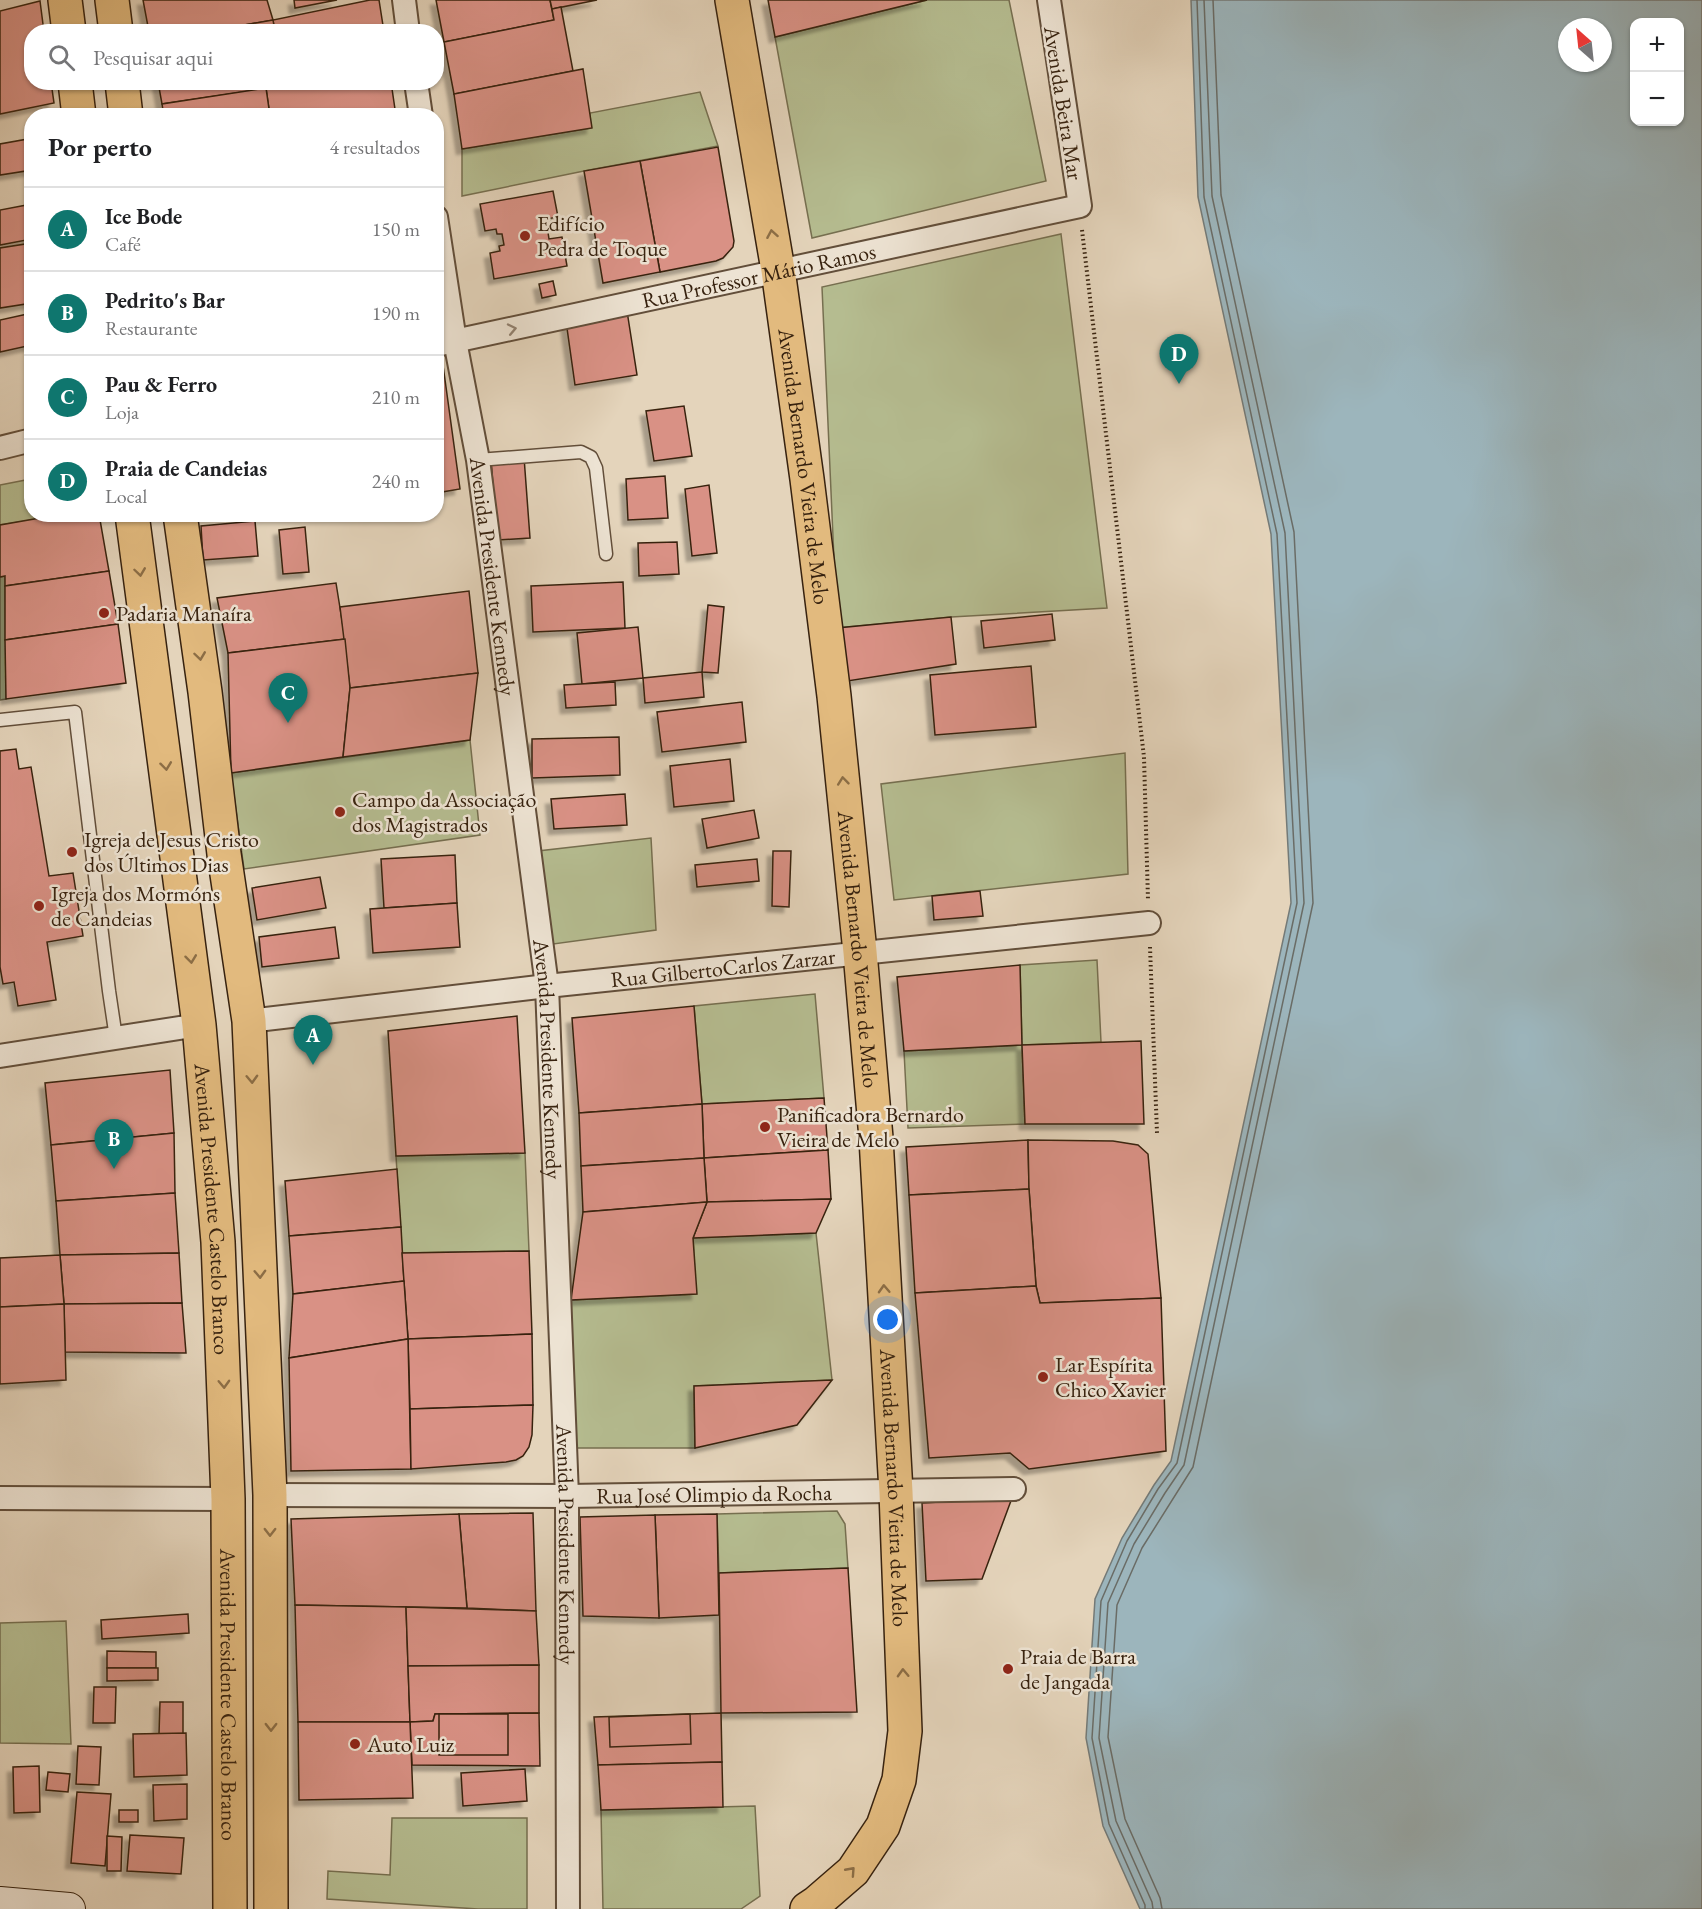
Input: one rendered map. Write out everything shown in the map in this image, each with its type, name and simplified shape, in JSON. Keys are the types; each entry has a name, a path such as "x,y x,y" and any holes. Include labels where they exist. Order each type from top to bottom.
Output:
{"main road":[{"path":"65,0 68,24"},
{"path":"112,0 115,24"},
{"name":"Avenida Bernardo Vieira de Melo","path":"732,0 778,270 830,662 860,952 876,1138 896,1492 905,1731 899,1780 883,1826 853,1871 807,1909"},
{"path":"76,90 78,108"},
{"path":"123,90 125,108"},
{"name":"Avenida Presidente Castelo Branco","path":"133,522 199,1025 218,1242 228,1499 223,1903"},
{"name":"Avenida Presidente Castelo Branco","path":"181,522 205,692 224,854 249,1021 270,1495 272,1909"},
{"path":"157,697 205,692"},
{"path":"0,1903 69,1909"}],"street":[{"path":"404,0 407,24"},
{"name":"Avenida Beira Mar","path":"1049,0 1080,206"},
{"path":"417,90 420,108"},
{"name":"Rua Professor Mário Ramos","path":"446,343 1080,206"},
{"name":"Avenida Presidente Kennedy","path":"444,318 446,343 478,459 547,986 567,1496 568,1909"},
{"path":"0,448 24,442"},
{"name":"Rua GilbertoCarlos Zarzar","path":"249,1021 547,986 1149,923"},
{"path":"0,1056 199,1025"},
{"name":"Rua José Olimpio da Rocha","path":"270,1495 567,1496 1014,1490"},
{"path":"0,1498 228,1499"}],"lane":[{"path":"478,459 581,452 591,457 596,468 606,554"},
{"path":"0,720 75,712 116,1038"}],"path":[{"path":"1080,206 1144,757 1157,1133"}],"green space":[{"path":"927,0 1009,0 1046,181 812,238 775,37"},
{"path":"700,92 718,146 462,196 462,149 591,128 590,113"},
{"path":"1061,234 1107,608 951,617 837,628 822,287"},
{"path":"24,480 24,521 0,525 0,485"},
{"path":"5,576 6,699 0,700 0,577"},
{"path":"470,740 480,835 244,869 231,773"},
{"path":"1125,753 1128,874 894,900 881,784"},
{"path":"651,838 656,930 546,945 538,851"},
{"path":"1097,960 1101,1042 1022,1045 1020,965"},
{"path":"815,994 824,1098 702,1104 694,1006"},
{"path":"1022,1045 1025,1124 908,1128 904,1051"},
{"path":"525,1153 529,1251 402,1253 396,1156"},
{"path":"816,1233 832,1380 694,1386 695,1448 573,1448 571,1300 696,1294 693,1238"},
{"path":"837,1511 845,1524 848,1568 719,1573 717,1514"},
{"path":"66,1621 71,1744 0,1743 0,1623"},
{"path":"755,1806 760,1896 741,1909 603,1909 601,1810"},
{"path":"392,1818 527,1818 527,1909 478,1909 327,1899 328,1871 390,1875"}],"water":[{"path":"1191,0 1702,0 1702,1909 1140,1909 1103,1826 1086,1738 1095,1599 1122,1538 1171,1461 1291,903 1271,534 1198,197"}],"building":[{"path":"143,0 267,0 273,20 250,24 148,24"},
{"path":"294,0 337,0 295,8"},
{"path":"379,0 383,24 274,24 273,20"},
{"path":"436,0 550,0 554,20 444,42 444,24 441,24"},
{"path":"550,0 597,0 552,9"},
{"path":"768,0 927,0 775,37"},
{"path":"40,1 43,24 24,24 24,90 52,90 54,103 0,114 0,11"},
{"path":"561,7 573,71 454,94 444,42 554,20 552,9"},
{"path":"273,20 274,24 250,24"},
{"path":"583,69 592,128 462,149 454,94"},
{"path":"159,90 257,90 162,104"},
{"path":"266,90 392,90 395,108 269,108"},
{"path":"266,90 269,108 163,108 162,104"},
{"path":"24,140 24,171 0,175 0,144"},
{"path":"718,147 734,241 733,247 723,258 716,261 660,272 640,161"},
{"path":"640,161 660,272 603,283 584,171"},
{"name":"Edifício Pedra de Toque","path":"553,191 558,217 546,219 549,239 562,237 567,266 494,279 490,253 500,251 499,246 504,245 502,234 497,234 496,229 485,231 480,204"},
{"path":"24,206 24,240 0,245 0,210"},
{"path":"24,244 24,304 0,308 0,248"},
{"path":"553,281 556,295 542,298 539,284"},
{"path":"627,311 637,375 575,385 566,321"},
{"path":"24,315 24,347 0,352 0,320"},
{"path":"444,373 460,489 444,492"},
{"path":"684,406 692,456 654,461 646,411"},
{"path":"524,457 530,538 497,540 491,459"},
{"path":"665,476 668,518 628,520 626,479"},
{"path":"709,485 717,553 692,556 685,489"},
{"path":"24,521 100,522 109,571 5,586 5,576 0,577 0,525"},
{"path":"255,522 258,556 203,560 201,526"},
{"path":"305,527 309,572 283,574 279,530"},
{"path":"677,542 679,574 639,576 638,543"},
{"path":"109,571 118,624 5,640 5,586"},
{"path":"623,582 625,628 533,632 531,586"},
{"path":"336,583 345,639 228,653 217,598"},
{"path":"469,591 478,673 350,688 340,607"},
{"path":"708,605 724,607 718,673 702,672"},
{"path":"1052,614 1055,640 984,648 981,621"},
{"path":"951,617 956,664 841,682 837,628"},
{"path":"118,624 126,683 6,699 5,640"},
{"path":"638,627 643,678 582,684 577,633"},
{"path":"345,639 350,688 343,757 231,773 228,653"},
{"path":"1031,666 1036,727 935,735 930,675"},
{"path":"702,672 704,697 645,703 643,678"},
{"path":"478,673 470,740 343,757 350,688"},
{"path":"615,682 616,705 566,708 564,685"},
{"path":"742,702 746,742 662,752 657,712"},
{"path":"619,737 620,775 532,778 532,739"},
{"name":"Igreja dos Mormóns de Candeias","path":"16,749 19,769 31,767 49,876 73,873 83,936 47,942 56,1000 18,1006 14,982 3,984 0,967 0,751"},
{"path":"730,759 734,801 674,807 670,766"},
{"path":"625,794 627,825 554,829 551,799"},
{"path":"754,810 759,838 707,848 702,819"},
{"path":"773,851 791,851 789,907 772,906"},
{"path":"455,855 457,903 384,908 381,859"},
{"path":"757,859 759,881 697,887 695,865"},
{"path":"320,877 326,908 257,920 252,888"},
{"path":"980,891 983,916 934,920 932,896"},
{"path":"457,903 460,947 373,953 370,909"},
{"path":"335,927 339,958 262,967 259,937"},
{"path":"1020,965 1022,1045 904,1051 897,977"},
{"path":"694,1006 702,1104 579,1113 572,1018"},
{"path":"517,1016 525,1153 396,1156 388,1031"},
{"path":"1141,1041 1144,1124 1025,1124 1022,1045"},
{"path":"170,1070 174,1133 51,1145 45,1083"},
{"name":"Panificadora Bernardo Vieira de Melo","path":"824,1098 828,1150 704,1158 702,1104"},
{"path":"702,1104 704,1158 581,1166 579,1113"},
{"path":"174,1133 175,1193 56,1201 51,1145"},
{"path":"1028,1140 1029,1189 909,1195 906,1147"},
{"path":"1028,1140 1113,1141 1138,1145 1148,1154 1161,1298 1040,1303 1036,1286"},
{"path":"828,1150 831,1199 707,1202 704,1158"},
{"path":"704,1158 707,1202 583,1212 581,1166"},
{"path":"397,1169 401,1227 289,1236 285,1181"},
{"path":"1029,1189 1036,1286 915,1293 909,1195"},
{"path":"175,1193 179,1253 60,1255 56,1201"},
{"path":"831,1199 816,1233 693,1238 707,1202"},
{"path":"707,1202 693,1238 697,1294 571,1300 583,1212"},
{"path":"401,1227 404,1281 293,1294 289,1236"},
{"path":"529,1251 532,1334 408,1339 402,1253"},
{"path":"179,1253 182,1303 64,1304 60,1255"},
{"path":"60,1255 64,1304 0,1307 0,1258"},
{"path":"404,1281 408,1339 289,1358 293,1294"},
{"name":"Lar Espírita Chico Xavier","path":"1036,1286 1040,1303 1161,1298 1166,1451 1029,1469 1010,1453 929,1458 915,1293"},
{"path":"182,1303 186,1353 65,1352 64,1304"},
{"path":"64,1304 66,1380 0,1384 0,1307"},
{"path":"532,1334 533,1405 410,1409 408,1339"},
{"path":"408,1339 411,1469 291,1471 289,1358"},
{"path":"832,1380 797,1425 695,1448 694,1386"},
{"path":"533,1405 532,1435 529,1447 523,1456 516,1460 411,1469 410,1409"},
{"path":"1012,1498 982,1579 926,1581 922,1503"},
{"path":"533,1513 536,1611 467,1608 459,1514"},
{"path":"459,1514 467,1608 295,1605 291,1519"},
{"path":"717,1514 719,1615 659,1618 655,1515"},
{"path":"655,1515 659,1618 583,1616 580,1517"},
{"path":"848,1568 857,1712 721,1713 719,1573"},
{"path":"295,1605 406,1607 410,1722 298,1722"},
{"path":"406,1607 536,1611 539,1665 408,1666"},
{"path":"188,1614 189,1633 102,1639 101,1620"},
{"path":"107,1651 156,1652 156,1668 107,1668"},
{"path":"539,1665 539,1713 435,1714 433,1721 410,1722 408,1666"},
{"path":"107,1668 158,1668 158,1680 107,1681"},
{"path":"94,1687 116,1687 115,1723 93,1723"},
{"path":"160,1702 183,1702 183,1734 159,1734"},
{"path":"539,1713 540,1766 412,1765 410,1722 433,1721 435,1714"},
{"path":"721,1713 722,1762 598,1765 594,1717"},
{"path":"439,1714 508,1714 508,1755 439,1755"},
{"path":"690,1714 691,1744 610,1747 609,1717"},
{"name":"Auto Luiz","path":"298,1722 410,1722 413,1798 299,1800"},
{"path":"186,1733 187,1775 134,1777 133,1734"},
{"path":"78,1746 101,1747 99,1785 76,1784"},
{"path":"722,1762 723,1807 601,1810 598,1765"},
{"path":"39,1766 40,1812 14,1813 13,1767"},
{"path":"525,1769 527,1801 463,1806 461,1773"},
{"path":"48,1772 70,1774 68,1792 46,1790"},
{"path":"187,1784 187,1819 154,1821 153,1785"},
{"path":"77,1792 111,1794 105,1866 71,1863"},
{"path":"119,1810 138,1810 138,1822 119,1822"},
{"path":"130,1835 184,1838 181,1874 127,1871"},
{"path":"107,1836 122,1837 121,1871 107,1871"}],"place":[{"name":"Edifício Pedra de Toque","path":"525,236"},
{"name":"Praia de Candeias","path":"1179,384"},
{"name":"Padaria Manaíra","path":"104,613"},
{"name":"Pau & Ferro","path":"288,723"},
{"name":"Campo da Associação dos Magistrados","path":"340,812"},
{"name":"Igreja de Jesus Cristo dos Últimos Dias","path":"72,852"},
{"name":"Igreja dos Mormóns de Candeias","path":"39,906"},
{"name":"Ice Bode","path":"313,1065"},
{"name":"Panificadora Bernardo Vieira de Melo","path":"765,1127"},
{"name":"Pedrito's Bar","path":"114,1169"},
{"name":"Lar Espírita Chico Xavier","path":"1043,1377"},
{"name":"Praia de Barra de Jangada","path":"1008,1669"},
{"name":"Auto Luiz","path":"355,1744"}]}
